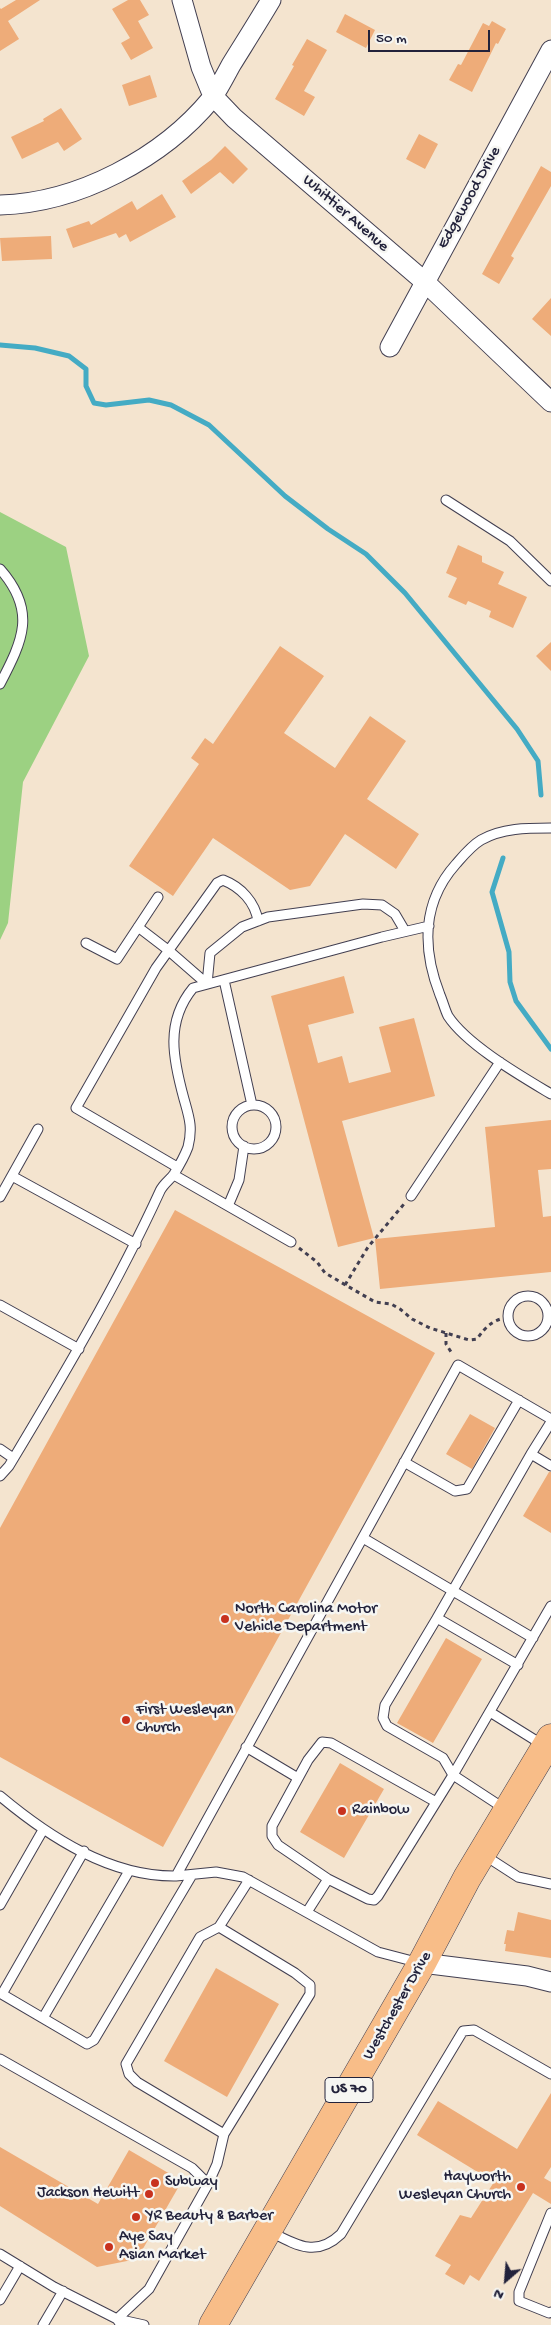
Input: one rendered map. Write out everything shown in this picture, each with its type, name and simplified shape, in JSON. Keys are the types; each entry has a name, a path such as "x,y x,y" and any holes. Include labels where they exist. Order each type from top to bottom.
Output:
{"main road":[{"name":"Westchester Drive","path":"214,2325 422,1963 481,1854 548,1742"}],"street":[{"name":"Whittier Avenue","path":"182,0 201,68 213,96 234,118 424,282 551,402"},
{"path":"0,205 40,200 80,188 142,158 170,138 213,96 271,0"},
{"name":"Edgewood Drive","path":"390,347 551,50"},
{"path":"422,1963 527,1976 551,1982"}],"lane":[{"path":"446,500 510,541 551,581"},
{"path":"0,569 12,583 20,599 23,632 17,652 0,684"},
{"path":"551,828 529,828 500,832 480,841 445,875 431,904 427,947 433,978 448,1016 470,1038 500,1062 551,1094"},
{"path":"258,921 256,912 248,897 231,883 223,880 217,883 168,950 76,1108 228,1206 290,1242"},
{"path":"86,943 117,959 158,897"},
{"path":"207,984 210,953 242,927 268,917 363,904 382,905 395,914 405,932"},
{"path":"0,1476 14,1458 79,1349 136,1244 163,1184 176,1171 187,1148 192,1125 175,1061 174,1027 182,1002 193,988 429,926"},
{"path":"138,927 207,984"},
{"path":"224,980 252,1105"},
{"path":"411,1196 500,1062"},
{"path":"252,1105 266,1108 272,1113 276,1127 271,1141 265,1146 258,1148 244,1146 234,1136 232,1122 239,1110 252,1105"},
{"path":"0,1197 38,1129"},
{"path":"228,1206 239,1180 244,1146"},
{"path":"12,1176 136,1244"},
{"path":"523,1296 530,1296 543,1302 550,1314 542,1331 530,1336 518,1333 513,1329 508,1317 512,1304 523,1296"},
{"path":"0,1305 79,1349"},
{"path":"176,1876 458,1365 551,1420 438,1618 385,1705 383,1718 387,1726 444,1758 453,1775 508,1810"},
{"path":"404,1462 455,1490 467,1489 519,1400"},
{"path":"0,1449 14,1458"},
{"path":"531,1454 551,1466"},
{"path":"362,1538 533,1638"},
{"path":"436,1802 331,1743 322,1742 298,1778 272,1826 272,1836 278,1845 328,1878 368,1899 374,1900 378,1896 453,1775 551,1606"},
{"path":"438,1618 518,1665"},
{"path":"490,1712 548,1742"},
{"path":"246,1747 298,1778"},
{"path":"0,1810 3,1798 43,1830 129,1871 155,1876 216,1872 243,1876 378,1952 422,1963"},
{"path":"0,1904 43,1830"},
{"path":"84,1851 1,1993 87,2044 94,2040 192,1875"},
{"path":"481,1854 518,1878 551,1884"},
{"path":"43,2018 129,1871"},
{"path":"307,1912 328,1878"},
{"path":"224,2134 137,2082 129,2074 126,2064 200,1937 219,1927 249,1880"},
{"path":"120,2322 149,2290 218,2164 224,2134 310,1994 310,1985 295,1973 219,1927"},
{"path":"268,2231 293,2244 310,2249 330,2244 341,2234 464,2030 474,2030 551,2074"},
{"path":"0,2059 192,2168 208,2184"},
{"path":"551,2213 518,2292 519,2301 549,2313 551,2312"},
{"path":"0,2254 120,2322 144,2325"},
{"path":"0,2300 20,2266"},
{"path":"43,2325 63,2291"}],"path":[{"path":"345,1285 368,1247 411,1196"},
{"path":"290,1242 317,1262 325,1274 375,1302 396,1306 412,1319 430,1328 469,1340 477,1339 485,1327 496,1319 508,1317"},
{"path":"446,1333 446,1344 458,1365"}],"green space":[{"path":"0,512 66,547 89,656 23,782 8,923 0,940"}],"building":[{"path":"16,0 40,0 8,21 19,39 0,51 0,8"},
{"path":"128,0 140,0 149,15 138,21 153,48 131,60 121,43 130,38 112,9"},
{"path":"345,14 375,30 366,48 336,32"},
{"path":"492,21 506,29 498,44 496,43 472,92 449,80 458,64 461,65 483,23 489,26"},
{"path":"307,39 327,50 304,91 315,97 304,116 275,99"},
{"path":"150,75 157,97 129,106 122,85"},
{"path":"61,108 82,139 64,151 58,142 22,159 11,137 44,121 43,119"},
{"path":"419,134 438,144 425,169 406,159"},
{"path":"225,146 248,169 233,184 220,172 191,194 182,181 211,160"},
{"path":"541,166 551,172 551,186 511,256 514,258 499,284 482,274"},
{"path":"162,194 176,217 130,242 126,234 119,238 116,233 73,248 66,229 89,221 91,225 132,201 137,210"},
{"path":"51,236 52,259 2,261 0,238"},
{"path":"551,298 551,336 532,319"},
{"path":"458,545 482,556 482,562 504,572 498,584 527,597 513,628 489,617 491,611 468,601 466,605 448,597 457,578 446,573"},
{"path":"551,642 551,671 536,656"},
{"path":"280,646 324,676 284,733 335,768 370,716 406,741 367,799 419,834 396,869 345,834 310,886 290,890 213,838 173,896 129,866 199,764 191,758 205,738 213,744"},
{"path":"344,976 354,1013 308,1025 318,1063 342,1056 349,1083 391,1072 379,1027 414,1018 435,1096 342,1121 374,1238 338,1247 271,996"},
{"path":"551,1120 551,1169 538,1170 543,1217 551,1216 551,1272 380,1289 375,1239 495,1227 485,1127"},
{"path":"175,1210 435,1353 163,1847 0,1757 0,1528"},
{"path":"470,1414 495,1428 472,1469 446,1454"},
{"path":"549,1472 551,1472 551,1533 523,1516"},
{"path":"446,1638 482,1659 433,1743 397,1723"},
{"path":"340,1763 384,1789 344,1858 300,1832"},
{"path":"518,1912 551,1920 551,1958 505,1951 506,1944 504,1944 507,1930 514,1931"},
{"path":"216,1968 279,2004 227,2097 164,2061"},
{"name":"Hayworth Wesleyan Church","path":"551,2093 551,2167 544,2178 551,2182 551,2204 533,2193 479,2281 470,2275 464,2285 445,2274 451,2265 435,2256 460,2215 471,2218 494,2182 417,2135 438,2101 517,2149"},
{"path":"0,2147 98,2204 129,2150 182,2181 137,2259 97,2267 0,2206"}],"waterway":[{"path":"0,345 35,348 69,356 86,369 86,386 94,403 106,405 149,400 171,405 209,425 285,496 328,529 366,554 405,593 517,729 538,761 541,795"},
{"path":"503,858 492,892 509,952 510,982 516,1001 551,1049"}],"place":[{"name":"North Carolina Motor Vehicle Department","path":"225,1619"},
{"name":"First Wesleyan Church","path":"126,1720"},
{"name":"Rainbow","path":"342,1811"},
{"name":"Subway","path":"155,2183"},
{"name":"Hayworth Wesleyan Church","path":"521,2187"},
{"name":"Jackson Hewitt","path":"149,2194"},
{"name":"YR Beauty & Barber","path":"136,2217"},
{"name":"Aye Say Asian Market","path":"109,2247"}]}
